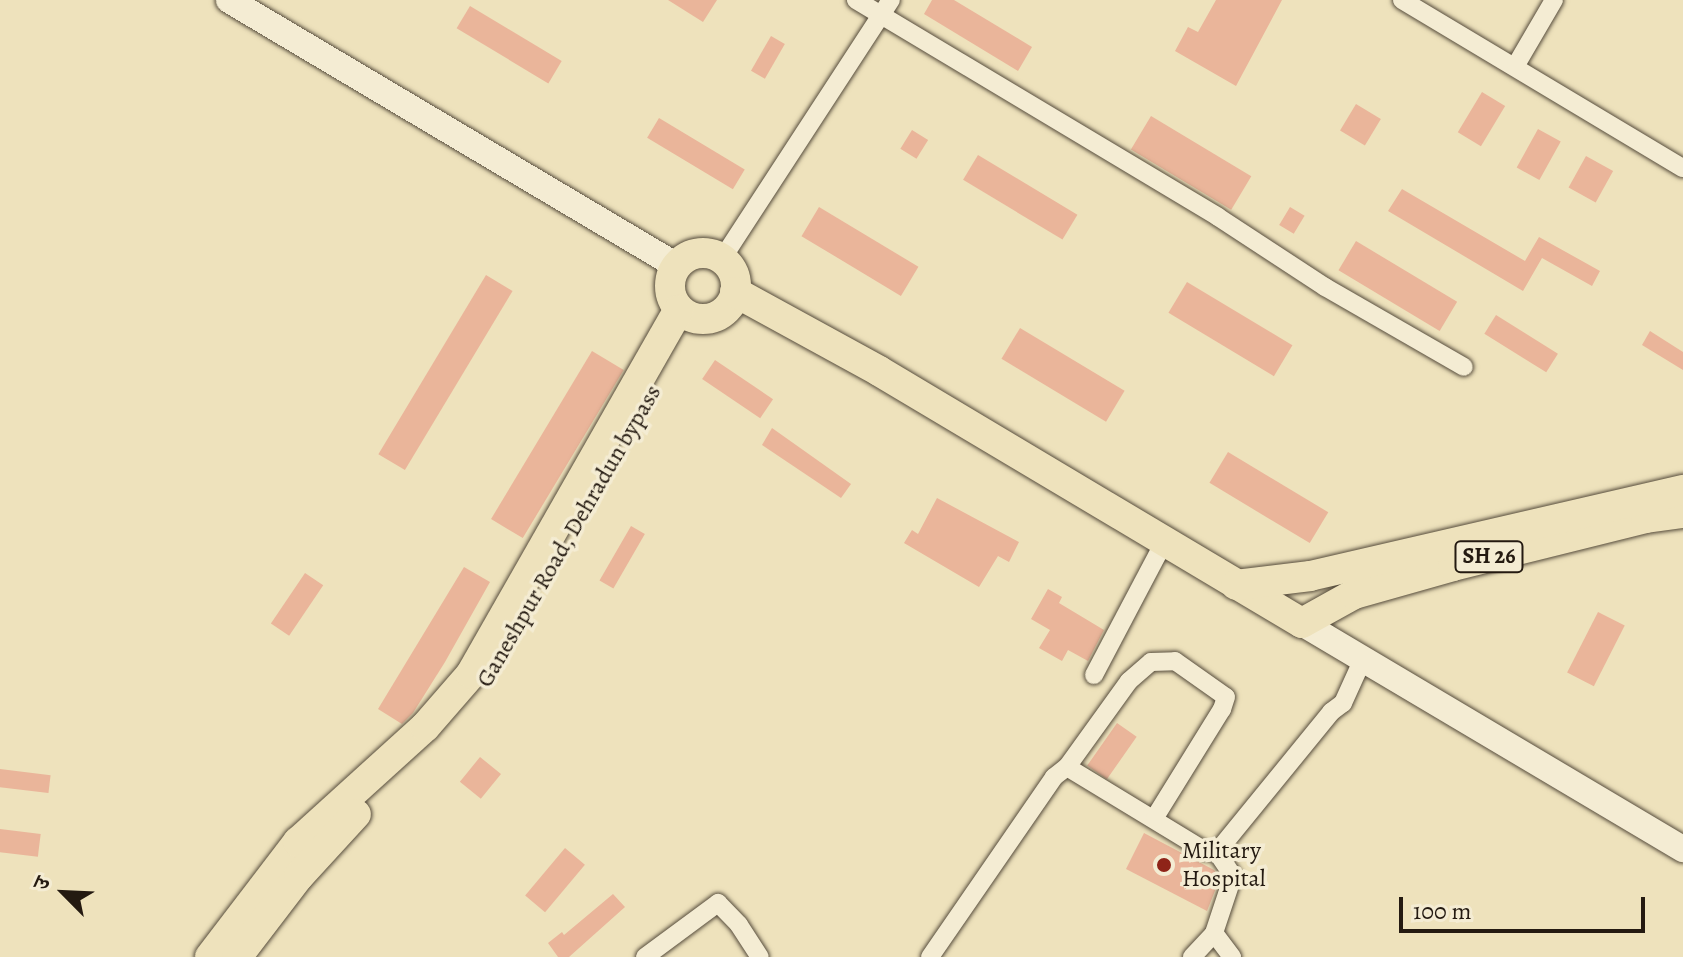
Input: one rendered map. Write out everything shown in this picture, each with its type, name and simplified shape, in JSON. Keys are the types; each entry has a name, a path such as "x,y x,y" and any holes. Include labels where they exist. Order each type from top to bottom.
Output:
{"main road":[{"path":"229,0 677,266"},
{"path":"701,253 722,259 735,277 735,292 727,308 719,315 689,315 670,291 677,266 690,255 701,253"},
{"path":"735,292 879,371 1683,849"},
{"path":"210,957 298,842 425,727 471,674 689,315"},
{"name":"Ganeshpur Road, Dehradun bypass","path":"237,957 299,876 347,823 467,707 506,653 647,402 689,315"},
{"path":"1236,585 1310,576 1683,490"},
{"name":"SH 26","path":"1302,623 1354,594 1646,518 1683,513"}],"street":[{"path":"856,0 887,8 1325,287 1464,367"},
{"path":"1402,0 1516,65 1683,168"},
{"path":"1516,65 1554,0"},
{"path":"722,259 887,8"},
{"path":"1094,675 1164,542"},
{"path":"1217,852 1331,712 1343,703 1363,659"},
{"path":"930,957 1054,777 1067,767 1129,681 1151,662 1175,661 1226,697 1222,709 1155,817"},
{"path":"1067,767 1140,813 1155,817 1205,851 1217,852"},
{"path":"1192,957 1214,933 1233,876 1217,852"},
{"path":"645,957 718,903 739,925 760,957"},
{"path":"1214,933 1232,957"}],"building":[{"path":"668,0 717,0 703,22"},
{"path":"932,0 954,0 1032,47 1018,71 924,14"},
{"path":"1216,0 1282,0 1236,86 1175,51 1188,27 1198,32"},
{"path":"470,6 562,61 548,83 457,28"},
{"path":"771,36 785,44 765,79 751,71"},
{"path":"1482,92 1505,106 1481,146 1458,132"},
{"path":"1356,104 1381,119 1365,146 1340,131"},
{"path":"1151,116 1251,176 1231,210 1131,149"},
{"path":"659,118 745,170 733,189 647,138"},
{"path":"1538,129 1561,142 1539,180 1517,167"},
{"path":"912,130 928,140 916,159 900,149"},
{"path":"978,155 1077,215 1062,240 963,180"},
{"path":"1586,156 1613,171 1596,203 1569,187"},
{"path":"1402,189 1525,261 1539,237 1600,271 1592,286 1542,258 1523,291 1388,211"},
{"path":"819,207 918,267 901,296 801,236"},
{"path":"1290,207 1305,216 1294,234 1279,225"},
{"path":"1356,241 1457,302 1440,331 1338,270"},
{"path":"486,275 513,291 405,470 378,454"},
{"path":"1187,282 1292,345 1274,376 1168,313"},
{"path":"1496,315 1558,354 1546,372 1484,334"},
{"path":"1020,328 1125,391 1106,422 1001,359"},
{"path":"1650,331 1683,352 1683,370 1642,345"},
{"path":"592,351 624,370 523,538 491,519"},
{"path":"715,360 773,399 760,418 702,379"},
{"path":"772,428 851,484 841,498 762,445"},
{"path":"1228,452 1328,512 1310,543 1209,483"},
{"path":"937,498 1019,542 1009,562 998,556 979,587 904,543 912,530 918,534"},
{"path":"631,526 645,534 613,589 600,581"},
{"path":"464,567 490,582 445,662 413,713 402,724 378,709"},
{"path":"305,573 323,585 289,636 271,624"},
{"path":"1048,589 1062,597 1059,603 1104,630 1088,661 1068,650 1062,661 1039,648 1050,630 1031,619"},
{"path":"1598,612 1625,626 1594,686 1567,673"},
{"path":"1117,723 1137,737 1107,779 1087,766"},
{"path":"480,757 501,774 481,799 460,782"},
{"path":"0,769 51,775 48,793 0,787"},
{"path":"0,829 41,834 38,857 0,852"},
{"path":"1144,833 1214,870 1220,878 1207,911 1126,869"},
{"path":"565,848 585,865 545,912 525,895"},
{"path":"613,894 625,907 569,957 558,957 548,943 562,932 564,935"}],"place":[{"name":"Military Hospital","path":"1164,865"}]}
